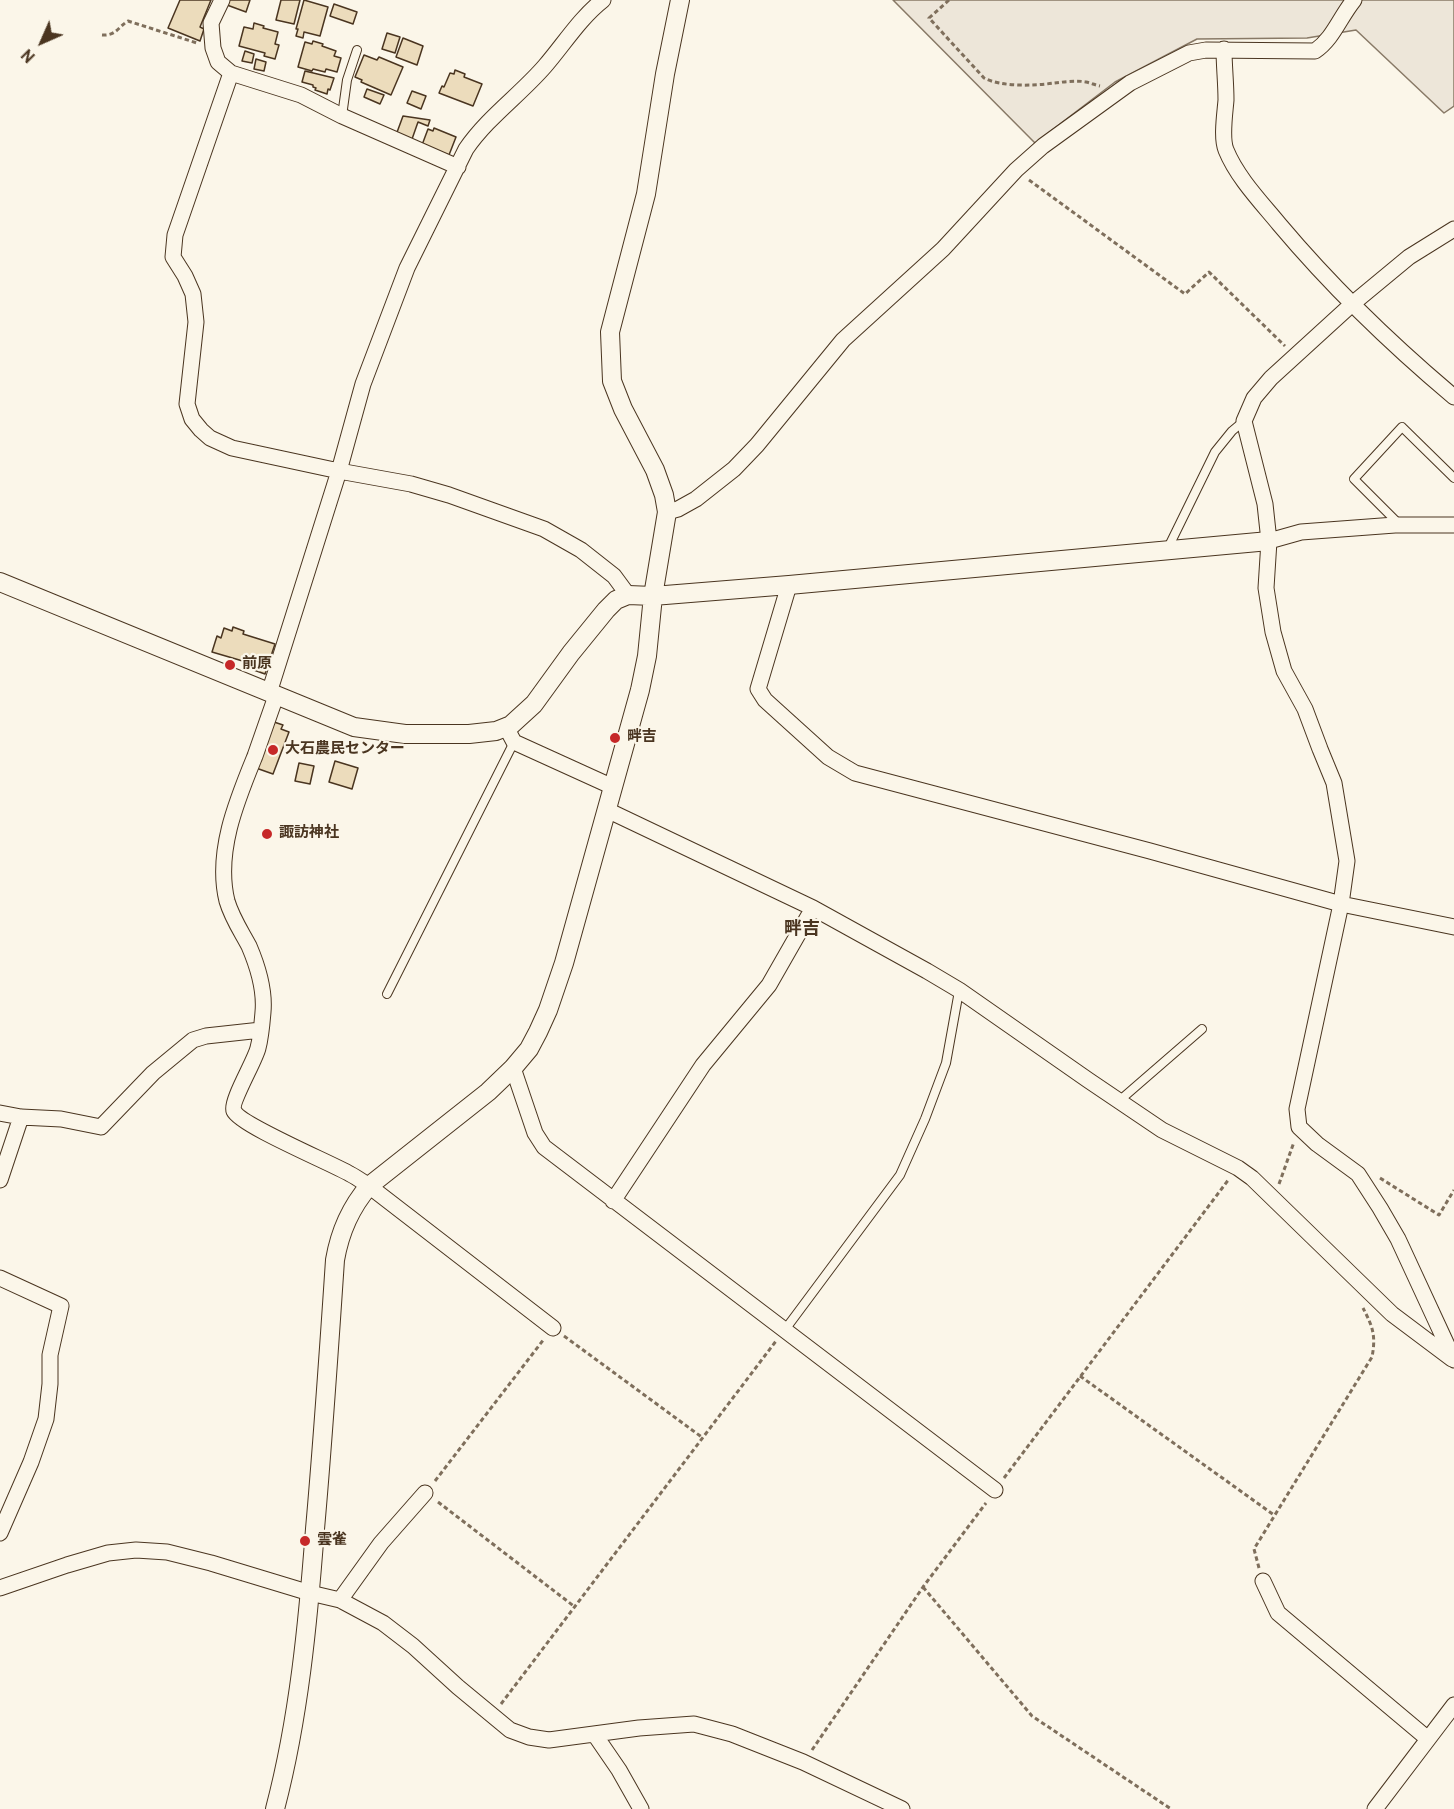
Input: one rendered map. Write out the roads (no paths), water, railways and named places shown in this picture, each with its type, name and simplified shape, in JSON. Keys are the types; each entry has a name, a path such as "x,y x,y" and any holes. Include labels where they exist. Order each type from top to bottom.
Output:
{"street":[{"path":"222,0 211,23 213,48 218,62 231,73 302,95 342,116 458,167"},
{"path":"553,1328 369,1186 350,1174 256,1128 241,1119 234,1111 233,1105 238,1090 252,1066 259,1047 264,996 256,965 248,945 235,924 227,901 225,868 227,841 234,809 273,694 363,384 407,268 474,137 545,66 603,0"},
{"path":"274,1809 282,1781 293,1720 310,1593 335,1260 339,1241 348,1215 357,1199 369,1186 488,1092 529,1049 555,991 640,690 647,656 652,596 667,512 655,470 623,409 612,381 610,332 646,194 665,74 680,0"},
{"path":"667,512 696,499 734,469 757,445 843,340 943,249 1016,170 1043,147 1130,83 1189,53 1224,49 1315,51 1324,45 1354,0"},
{"path":"1224,49 1225,148 1238,172 1295,243 1351,304 1454,397"},
{"path":"231,73 175,235 173,257 194,294 196,322 188,404 192,419 210,438 232,448 411,484 544,529 581,550 614,576 628,595"},
{"path":"1454,229 1410,257 1351,304 1271,378 1254,398 1244,421 1265,504 1269,541 1266,588 1273,632 1284,671 1305,709 1334,783 1347,861 1341,904 1297,1108 1299,1127 1317,1144 1358,1174 1398,1239 1454,1360"},
{"path":"510,734 511,725 534,704 606,610 616,600 628,595 652,596 789,585 1269,541 1301,532 1401,525 1454,525"},
{"path":"0,582 354,727 405,734 469,734 496,730 510,734 613,787"},
{"path":"789,585 758,689 765,700 828,757 855,773 1341,904 1454,927"},
{"path":"607,810 813,908 959,990 1162,1130 1238,1168 1252,1178 1392,1314 1454,1360"},
{"path":"613,1201 703,1065 769,985 813,908"},
{"path":"0,1113 21,1117 61,1119 100,1127 153,1073 193,1040 206,1036 261,1030"},
{"path":"513,1068 536,1133 544,1147 995,1490"},
{"path":"0,1180 21,1117"},
{"path":"0,1278 61,1306 50,1355 50,1384 46,1419 31,1462 0,1533"},
{"path":"340,1600 381,1543 425,1493"},
{"path":"0,1588 67,1564 108,1553 136,1550 167,1552 340,1600 383,1623 510,1730 529,1737 549,1740 639,1728 694,1724 732,1734 803,1762 902,1809"},
{"path":"1263,1581 1278,1613 1428,1739"},
{"path":"1375,1809 1454,1705"},
{"path":"595,1735 619,1770 641,1809"}],"lane":[{"path":"342,116 347,80 357,50"},
{"path":"1167,550 1215,452 1232,431 1244,421"},
{"path":"1401,525 1354,479 1402,427 1454,478"},
{"path":"387,994 510,734"},
{"path":"784,1330 900,1175 925,1119 946,1063 959,990"},
{"path":"1119,1101 1202,1029"}],"place":[{"name":"前原","path":"230,665"},
{"name":"畔吉","path":"615,738"},
{"name":"大石農民センター","path":"273,750"},
{"name":"諏訪神社","path":"267,834"},
{"name":"雲雀","path":"305,1541"}],"district":[{"name":"畔吉","path":"802,930"}]}
